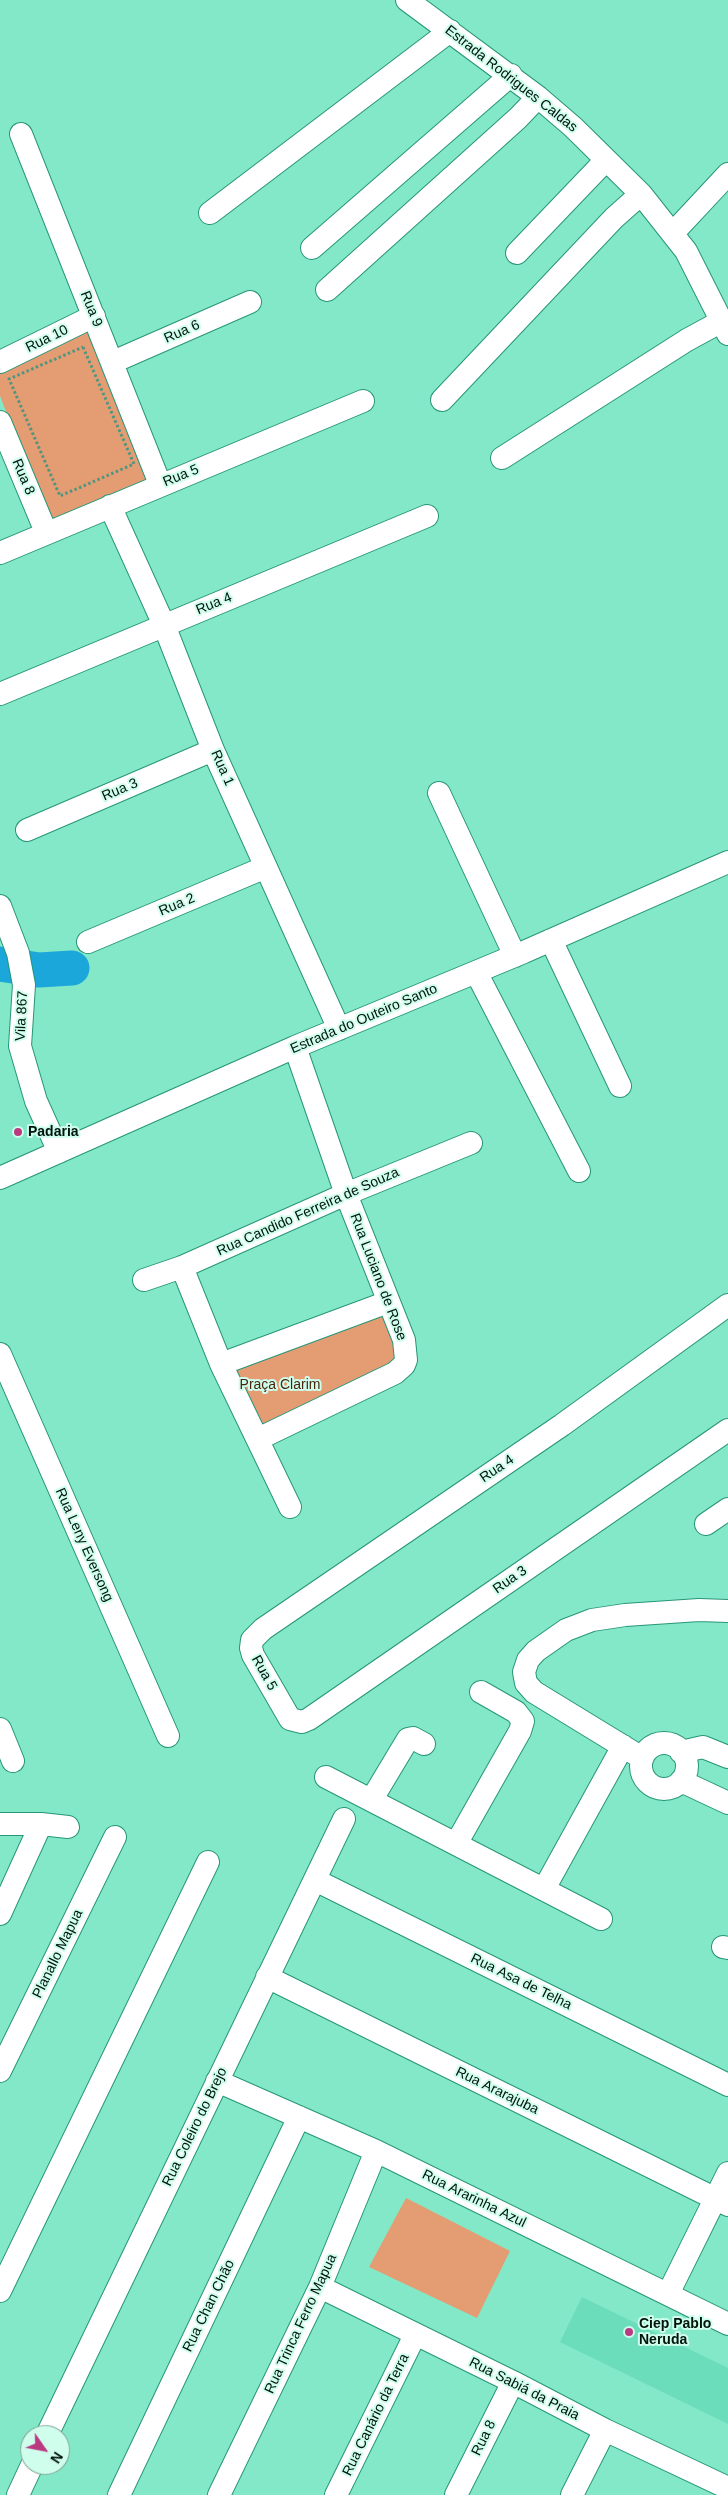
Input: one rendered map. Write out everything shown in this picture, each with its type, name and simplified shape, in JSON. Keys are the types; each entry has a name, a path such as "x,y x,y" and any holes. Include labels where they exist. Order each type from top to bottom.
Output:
{"street":[{"name":"Estrada Rodrigues Caldas","path":"407,0 511,75 538,97 573,127 641,194 673,232 690,259 725,328"},
{"path":"210,213 450,31"},
{"path":"312,248 511,75"},
{"path":"328,290 518,118 538,97"},
{"name":"Rua 9","path":"21,134 160,484"},
{"path":"517,252 606,160"},
{"path":"673,232 728,174"},
{"path":"442,400 614,218 641,194"},
{"name":"Rua 6","path":"113,362 250,302"},
{"name":"Rua 10","path":"0,362 94,316"},
{"path":"502,458 662,356 725,328"},
{"name":"Rua 5","path":"0,553 160,484 363,401"},
{"name":"Rua 8","path":"0,422 46,532"},
{"name":"Rua 1","path":"110,506 164,625 213,750 338,1028"},
{"name":"Rua 4","path":"0,694 428,516"},
{"name":"Rua 3","path":"27,830 213,750"},
{"path":"439,793 515,956"},
{"name":"Rua 2","path":"88,942 266,868"},
{"name":"Estrada do Outeiro Santo","path":"2,1173 59,1152 89,1137 338,1028 727,869"},
{"name":"Vila 867","path":"0,906 18,953 24,985 20,1046 36,1101 59,1152"},
{"path":"551,940 620,1086"},
{"path":"476,972 579,1172"},
{"name":"Rua Luciano de Rose","path":"258,1439 395,1373 404,1365 406,1360 405,1346 346,1194 295,1047"},
{"name":"Rua Candido Ferreira de Souza","path":"144,1280 182,1267 346,1194 471,1143"},
{"path":"182,1267 221,1364 290,1507"},
{"path":"221,1364 388,1302"},
{"name":"Rua 4","path":"263,1629 562,1424 728,1305"},
{"name":"Rua Leny Eversong","path":"0,1354 168,1736"},
{"name":"Rua 3","path":"290,1719 302,1722 309,1719 728,1430"},
{"path":"706,1524 728,1510"},
{"path":"642,1758 534,1692 526,1683 524,1672 528,1660 536,1651 566,1630 592,1620 625,1615 699,1610 728,1611"},
{"name":"Rua 5","path":"263,1629 252,1640 251,1648 290,1719"},
{"path":"456,1844 516,1738 523,1721 516,1712 481,1692"},
{"path":"0,1729 13,1761"},
{"path":"372,1799 408,1739 413,1738 424,1744"},
{"path":"660,1744 675,1746 682,1752 686,1766 681,1781 668,1788 652,1786 642,1774 642,1758 647,1751 660,1744"},
{"path":"544,1889 623,1746"},
{"path":"682,1752 703,1747 728,1757"},
{"path":"326,1777 601,1918"},
{"path":"681,1781 728,1803"},
{"name":"Rua Coleiro do Brejo","path":"52,2425 344,1819"},
{"path":"0,1824 41,1824 68,1827"},
{"path":"0,1914 41,1824"},
{"name":"Planallo Mapua","path":"0,2072 115,1837"},
{"path":"0,2291 208,1862"},
{"name":"Rua Asa de Telha","path":"315,1880 728,2085"},
{"name":"Rua Ararajuba","path":"267,1976 722,2202"},
{"name":"Rua Ararinha Azul","path":"217,2081 376,2151 728,2324"},
{"name":"Rua Chan Chão","path":"119,2495 300,2117"},
{"name":"Rua Trinca Ferro Mapua","path":"219,2495 320,2287 376,2151"},
{"path":"668,2294 722,2202 728,2173"},
{"name":"Rua Sabiá da Praia","path":"320,2287 513,2382 604,2430 699,2487 728,2488"},
{"name":"Rua Canário da Terra","path":"336,2495 415,2335"},
{"name":"Rua 8","path":"456,2495 513,2382"},
{"path":"572,2495 604,2430"},
{"path":"18,2495 27,2475"}],"path":[{"path":"83,347 134,464 60,496 9,379 83,347"}],"shaded area":[{"path":"582,2297 728,2368 728,2424 560,2342"}],"green space":[{"path":"88,330 148,482 50,524 0,396 0,372"},
{"name":"Praça Clarim","path":"388,1302 406,1360 258,1439 221,1364"},
{"path":"406,2198 510,2251 477,2318 369,2267"}],"waterway":[{"path":"0,964 39,970 72,968"}],"place":[{"name":"Padaria","path":"18,1132"},
{"name":"Ciep Pablo Neruda","path":"629,2332"}]}
